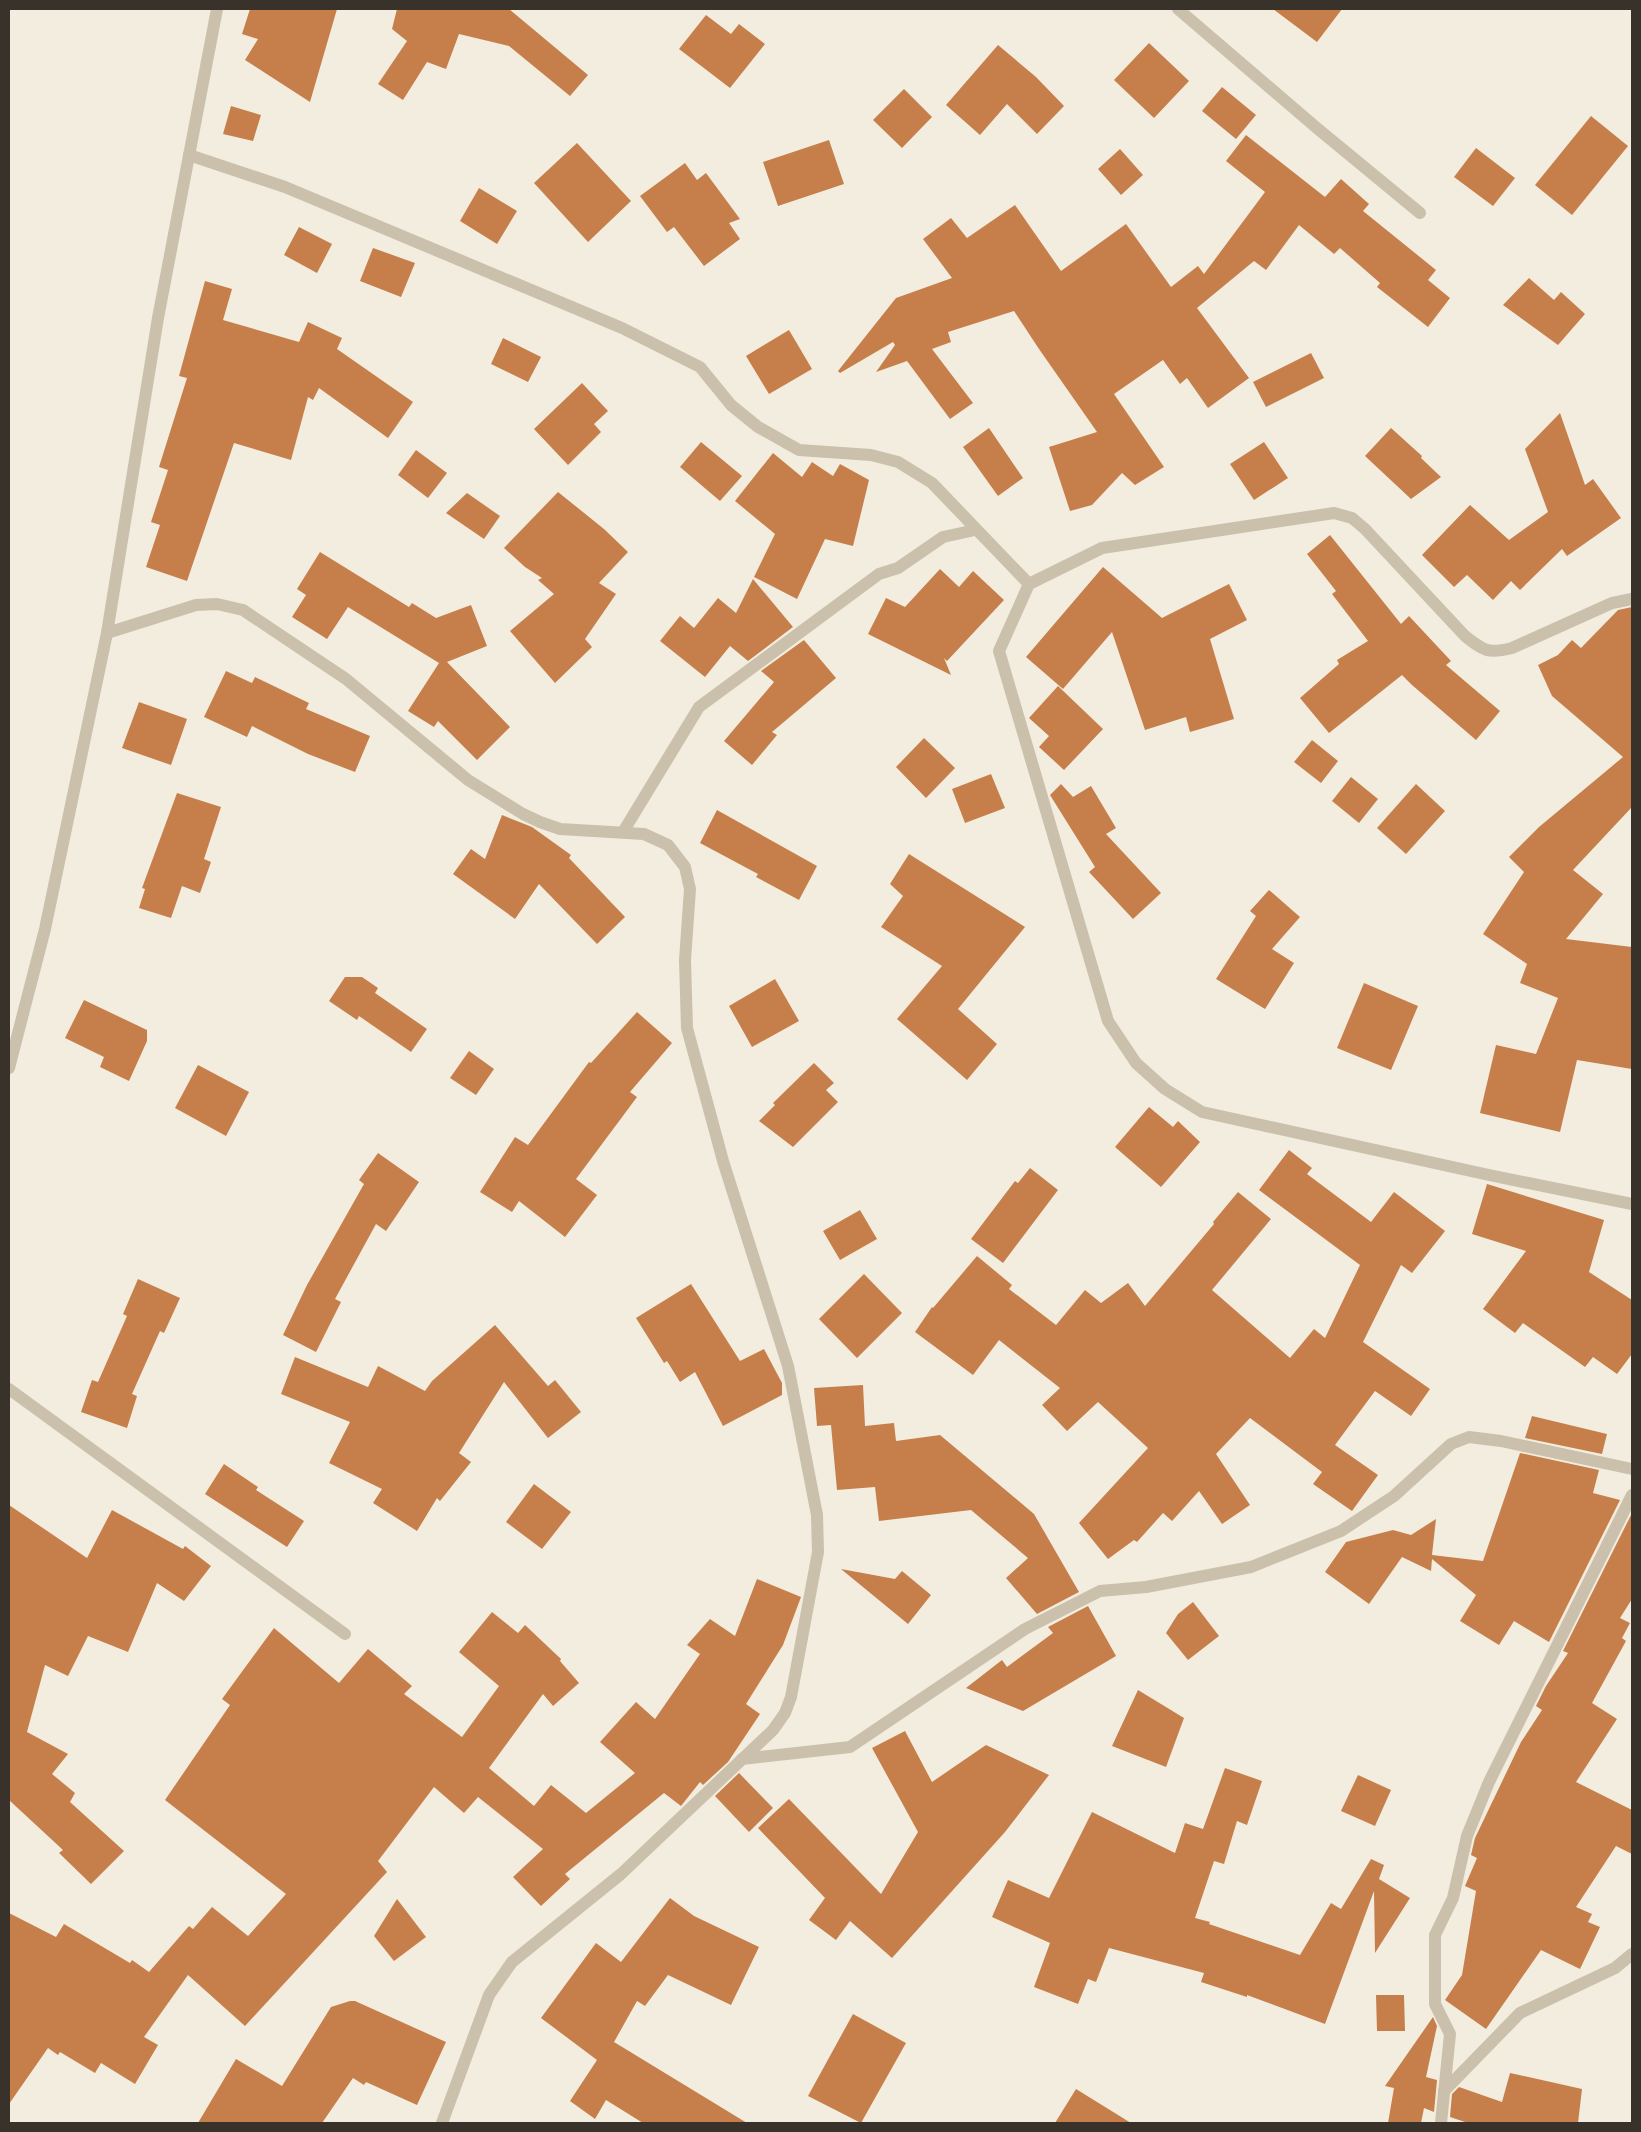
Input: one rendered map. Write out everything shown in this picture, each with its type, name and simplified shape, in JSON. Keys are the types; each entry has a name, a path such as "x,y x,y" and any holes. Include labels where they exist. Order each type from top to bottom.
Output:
{"street":[{"path":"9,1068 45,930 107,633 158,318 217,9"},
{"path":"1178,9 1318,129 1420,213"},
{"path":"189,155 285,187 622,328 700,367 731,405 758,427 799,450 871,455 898,462 932,483 975,530 1029,584"},
{"path":"1632,599 1612,603 1512,648 1495,652 1480,648 1465,636 1352,518 1334,513 1102,548 1029,584 999,651 1108,1021 1136,1063 1165,1089 1202,1112 1479,1173 1632,1204"},
{"path":"623,832 698,707 879,574 898,568 943,537 975,530"},
{"path":"107,633 196,605 217,604 243,610 346,679 468,780 523,814 560,829 644,834 668,845 684,867 690,889 684,960 687,1028 723,1161 788,1366 817,1515 818,1552 791,1697 785,1713 773,1730 621,1874 512,1962 489,1995 442,2123"},
{"path":"9,1389 345,1634"},
{"path":"742,1759 850,1747 1025,1630 1100,1591 1146,1587 1251,1567 1341,1532 1394,1496 1451,1444 1469,1437 1501,1441 1632,1469"},
{"path":"1441,2123 1450,2034 1435,2004 1435,1935 1453,1898 1467,1836 1489,1782 1632,1496"},
{"path":"1444,2091 1520,2013 1615,1968 1632,1954"}],"building":[{"path":"250,9 337,9 310,102 245,60 258,39 242,34"},
{"path":"397,9 509,9 588,75 570,96 509,46 459,34 446,69 427,62 403,100 378,84 407,41 392,29"},
{"path":"1273,9 1342,9 1317,42"},
{"path":"706,15 731,34 739,24 765,44 730,88 679,49"},
{"path":"1149,43 1189,81 1154,118 1114,80"},
{"path":"998,45 1036,77 1064,106 1037,134 1007,104 980,135 946,105"},
{"path":"1222,87 1256,115 1236,139 1202,111"},
{"path":"904,89 932,117 902,148 873,120"},
{"path":"231,106 261,115 253,141 223,134"},
{"path":"1591,116 1628,146 1572,215 1535,185"},
{"path":"1246,135 1325,197 1341,179 1369,204 1363,211 1436,270 1428,280 1450,298 1428,327 1377,287 1380,283 1340,248 1334,254 1299,225 1266,270 1254,261 1197,308 1249,378 1208,408 1187,378 1180,384 1163,360 1114,394 1164,467 1135,485 1122,473 1092,505 1070,511 1049,447 1097,432 1014,311 948,332 951,342 932,349 973,403 950,419 907,361 876,372 895,345 893,342 840,373 838,371 896,298 952,278 923,239 951,218 967,238 1015,205 1061,271 1126,224 1171,287 1198,266 1204,274 1265,192 1226,161"},
{"path":"829,140 844,184 778,206 763,162"},
{"path":"577,143 631,201 588,242 534,183"},
{"path":"1476,148 1515,178 1493,206 1454,177"},
{"path":"1120,149 1143,175 1121,195 1098,169"},
{"path":"685,163 697,180 706,173 740,219 729,223 740,239 704,266 674,227 667,232 640,196"},
{"path":"479,188 517,211 497,244 460,221"},
{"path":"299,227 332,244 317,273 284,255"},
{"path":"373,248 415,263 401,297 360,281"},
{"path":"1529,278 1554,300 1561,292 1585,314 1558,345 1503,305"},
{"path":"205,281 232,289 223,320 299,342 308,322 342,338 337,349 413,402 388,438 319,388 313,400 308,397 291,460 234,443 187,581 146,567 160,525 151,522 168,470 159,467 187,378 179,376"},
{"path":"789,330 812,369 769,394 746,356"},
{"path":"503,338 541,357 528,382 491,364"},
{"path":"1311,353 1324,378 1266,407 1253,382"},
{"path":"582,383 608,411 594,424 601,432 568,465 534,429"},
{"path":"1560,413 1585,485 1593,479 1621,518 1567,556 1562,549 1520,590 1511,581 1493,600 1467,575 1454,587 1422,555 1470,505 1509,540 1548,512 1525,449"},
{"path":"989,428 1023,478 998,496 963,447"},
{"path":"1391,428 1422,456 1421,458 1441,477 1411,499 1365,456"},
{"path":"701,442 742,476 720,501 680,467"},
{"path":"1264,442 1288,478 1254,500 1230,464"},
{"path":"416,450 447,473 428,498 398,475"},
{"path":"773,453 802,477 812,462 833,476 840,464 869,480 853,546 825,539 797,599 754,577 775,534 735,501"},
{"path":"558,492 604,529 628,552 599,583 616,594 585,639 592,647 555,683 510,631 554,594 538,580 542,578 525,567 504,548"},
{"path":"467,493 500,516 484,539 446,513"},
{"path":"1330,535 1401,624 1409,616 1451,661 1446,665 1500,711 1476,740 1402,675 1329,733 1300,698 1339,664 1337,660 1368,641 1332,594 1336,591 1307,554"},
{"path":"320,552 409,607 412,603 436,618 471,605 487,646 447,662 510,727 477,760 438,721 434,727 408,711 439,663 348,607 327,639 292,617 306,595 297,589"},
{"path":"1103,567 1162,618 1229,584 1247,620 1210,639 1234,719 1190,732 1186,717 1145,730 1112,632 1063,689 1026,657"},
{"path":"940,569 959,587 973,571 1004,600 947,661 944,658 951,675 868,634 886,598 905,607"},
{"path":"753,579 793,627 748,661 730,646 705,677 660,641 680,616 694,628 718,598 736,613"},
{"path":"1632,607 1632,807 1573,870 1603,894 1566,939 1632,947 1632,1069 1577,1060 1560,1132 1480,1113 1496,1045 1536,1054 1558,998 1520,983 1527,964 1483,934 1524,872 1509,857 1539,827 1623,757 1552,696 1538,665 1558,655 1572,640 1581,648 1618,610"},
{"path":"804,640 836,678 772,732 777,735 752,765 724,741 774,682 761,671"},
{"path":"226,671 252,683 255,677 309,703 306,709 370,736 355,772 308,754 252,726 247,737 204,717"},
{"path":"1058,686 1103,729 1064,770 1039,747 1049,736 1029,718"},
{"path":"139,702 187,719 171,765 122,748"},
{"path":"924,738 955,768 926,798 896,767"},
{"path":"1312,740 1338,761 1321,783 1294,762"},
{"path":"991,774 1005,808 965,823 952,789"},
{"path":"1351,777 1378,799 1359,823 1332,801"},
{"path":"1061,784 1073,797 1091,786 1116,828 1106,834 1161,893 1133,919 1089,872 1095,867 1050,795"},
{"path":"1416,784 1445,811 1406,854 1377,828"},
{"path":"177,793 221,807 204,859 211,862 200,893 182,886 171,918 139,908 145,889 142,888"},
{"path":"717,810 817,866 799,900 756,877 758,874 700,843"},
{"path":"502,815 532,827 571,855 569,858 625,917 597,944 539,884 515,919 453,874 471,849 485,859"},
{"path":"909,854 1025,927 958,1009 997,1044 967,1080 897,1019 942,966 881,927 903,896 890,884"},
{"path":"1269,890 1300,917 1272,949 1294,963 1265,1009 1216,979 1256,916 1250,911"},
{"path":"345,977 362,977 378,988 375,993 427,1029 411,1052 359,1016 357,1020 329,1001"},
{"path":"775,979 799,1021 752,1047 729,1006"},
{"path":"1364,983 1418,1006 1391,1070 1337,1048"},
{"path":"84,1000 147,1030 147,1041 129,1081 100,1067 104,1057 65,1038"},
{"path":"637,1012 672,1043 630,1092 637,1097 576,1179 597,1195 565,1237 519,1201 512,1212 480,1192 515,1137 528,1145 589,1062 591,1063"},
{"path":"469,1051 494,1069 476,1095 450,1078"},
{"path":"814,1063 834,1083 826,1090 838,1102 793,1147 759,1121 775,1105 773,1103"},
{"path":"198,1065 249,1092 226,1136 175,1108"},
{"path":"1149,1107 1173,1127 1178,1121 1200,1142 1161,1187 1115,1147"},
{"path":"1289,1150 1312,1168 1307,1174 1371,1222 1394,1192 1445,1231 1412,1273 1401,1265 1363,1342 1430,1389 1411,1416 1375,1391 1335,1445 1378,1475 1352,1511 1313,1484 1322,1472 1250,1418 1216,1454 1250,1505 1222,1524 1199,1491 1172,1521 1163,1513 1137,1542 1134,1540 1108,1559 1079,1523 1148,1448 1098,1402 1067,1431 1042,1405 1060,1388 999,1340 973,1375 915,1332 932,1307 977,1256 1012,1285 1009,1289 1056,1325 1085,1290 1101,1303 1128,1283 1145,1306 1214,1224 1213,1222 1238,1192 1271,1219 1212,1290 1290,1358 1314,1329 1325,1338 1360,1265 1259,1190"},
{"path":"378,1153 419,1182 386,1231 376,1224 335,1299 341,1302 316,1352 283,1335 307,1285 364,1184 359,1180"},
{"path":"1030,1168 1058,1190 1003,1263 971,1239 1015,1181 1018,1183"},
{"path":"1487,1184 1604,1220 1589,1272 1632,1300 1632,1354 1617,1374 1593,1357 1585,1367 1523,1323 1515,1333 1483,1309 1526,1251 1472,1234"},
{"path":"860,1210 877,1239 840,1260 823,1231"},
{"path":"864,1274 902,1313 857,1358 819,1319"},
{"path":"138,1279 180,1298 164,1333 160,1331 132,1394 137,1396 127,1428 81,1412 92,1380 98,1382 127,1316 123,1314"},
{"path":"691,1284 740,1361 764,1349 782,1383 782,1395 723,1426 695,1372 680,1382 667,1361 664,1363 636,1318"},
{"path":"495,1325 548,1386 555,1380 581,1412 548,1438 504,1382 459,1453 471,1462 440,1501 437,1498 417,1531 373,1503 382,1489 329,1463 350,1422 281,1394 295,1357 368,1387 378,1366 425,1391 432,1381"},
{"path":"863,1385 865,1426 894,1423 896,1441 940,1435 1034,1514 1079,1592 1037,1614 1006,1578 1028,1558 971,1510 879,1521 875,1487 837,1490 831,1425 817,1426 814,1388"},
{"path":"1532,1416 1607,1434 1602,1454 1525,1438"},
{"path":"1520,1453 1599,1470 1593,1493 1620,1500 1549,1642 1514,1621 1499,1645 1460,1621 1476,1595 1432,1559 1431,1571 1402,1557 1369,1604 1325,1572 1346,1542 1393,1530 1411,1535 1436,1519 1432,1555 1483,1561"},
{"path":"224,1464 258,1487 256,1490 304,1521 287,1547 205,1494"},
{"path":"534,1484 571,1512 542,1549 506,1522"},
{"path":"9,1505 87,1558 112,1510 183,1549 185,1546 211,1566 184,1601 157,1583 128,1652 88,1636 68,1676 45,1665 27,1732 68,1754 52,1774 75,1793 70,1802 124,1851 91,1884 59,1853 63,1850 9,1800"},
{"path":"1632,1513 1632,1599 1620,1618 1630,1623 1622,1638 1626,1641 1592,1703 1617,1719 1576,1782 1632,1810 1632,1854 1616,1846 1576,1907 1592,1914 1588,1922 1600,1927 1580,1969 1541,1950 1486,2029 1445,2000 1462,1975 1476,1891 1465,1886 1477,1858 1471,1855 1475,1838 1521,1742 1542,1710 1536,1706 1546,1686 1568,1653 1563,1651"},
{"path":"841,1569 895,1579 902,1571 931,1595 908,1624"},
{"path":"757,1579 801,1597 783,1645 746,1704 760,1714 728,1762 703,1785 700,1782 681,1806 664,1793 565,1874 570,1879 541,1906 513,1877 543,1849 478,1797 464,1813 434,1787 378,1861 387,1872 245,2026 188,1975 144,2037 158,2045 135,2084 101,2063 95,2073 60,2052 58,2055 48,2048 9,2104 9,1913 56,1937 64,1924 130,1963 132,1960 149,1972 189,1926 193,1929 212,1907 248,1936 286,1894 165,1800 230,1705 222,1699 274,1628 339,1683 368,1649 412,1686 404,1694 462,1737 499,1686 459,1652 492,1612 518,1633 525,1625 561,1659 560,1661 579,1683 553,1706 543,1694 489,1768 534,1806 551,1785 586,1813 635,1773 600,1742 636,1702 655,1719 700,1654 687,1645 710,1619 735,1636"},
{"path":"1193,1602 1219,1636 1188,1660 1166,1633 1178,1614"},
{"path":"1088,1606 1116,1656 1023,1711 966,1688 1002,1660 1007,1667 1053,1633 1048,1627"},
{"path":"1138,1690 1184,1718 1166,1767 1112,1746"},
{"path":"905,1731 932,1782 986,1745 1049,1775 1005,1832 892,1958 850,1921 836,1940 809,1920 825,1898 758,1828 789,1799 881,1894 918,1832 872,1748"},
{"path":"1225,1768 1262,1781 1247,1825 1237,1821 1224,1864 1214,1861 1195,1918 1300,1955 1331,1903 1341,1909 1371,1859 1384,1865 1379,1879 1410,1898 1375,1953 1374,1891 1325,2024 1247,1995 1247,1997 1201,1982 1204,1973 1109,1948 1096,1982 1088,1979 1078,2004 1034,1987 1050,1943 992,1917 1008,1880 1049,1898 1092,1812 1175,1853 1185,1823 1203,1829"},
{"path":"739,1773 773,1808 749,1832 715,1796"},
{"path":"1358,1775 1391,1790 1375,1826 1341,1811"},
{"path":"670,1898 694,1916 759,1947 731,2005 668,1975 645,2006 637,2001 614,2042 747,2123 643,2123 606,2100 595,2119 570,2101 597,2060 541,2018 596,1943 621,1962"},
{"path":"397,1899 426,1937 394,1961 374,1936"},
{"path":"1376,1995 1404,1995 1405,2031 1377,2031"},
{"path":"355,2001 446,2042 417,2105 366,2082 364,2085 353,2078 322,2123 198,2123 236,2059 282,2086 331,2007"},
{"path":"853,2014 906,2043 861,2123 808,2096"},
{"path":"1433,2017 1437,2026 1426,2077 1437,2080 1434,2112 1424,2108 1421,2123 1388,2123 1394,2088 1385,2086"},
{"path":"1510,2073 1582,2089 1578,2123 1468,2123 1450,2117 1452,2094 1459,2087 1502,2102"},
{"path":"1076,2089 1131,2123 1055,2123"}]}
